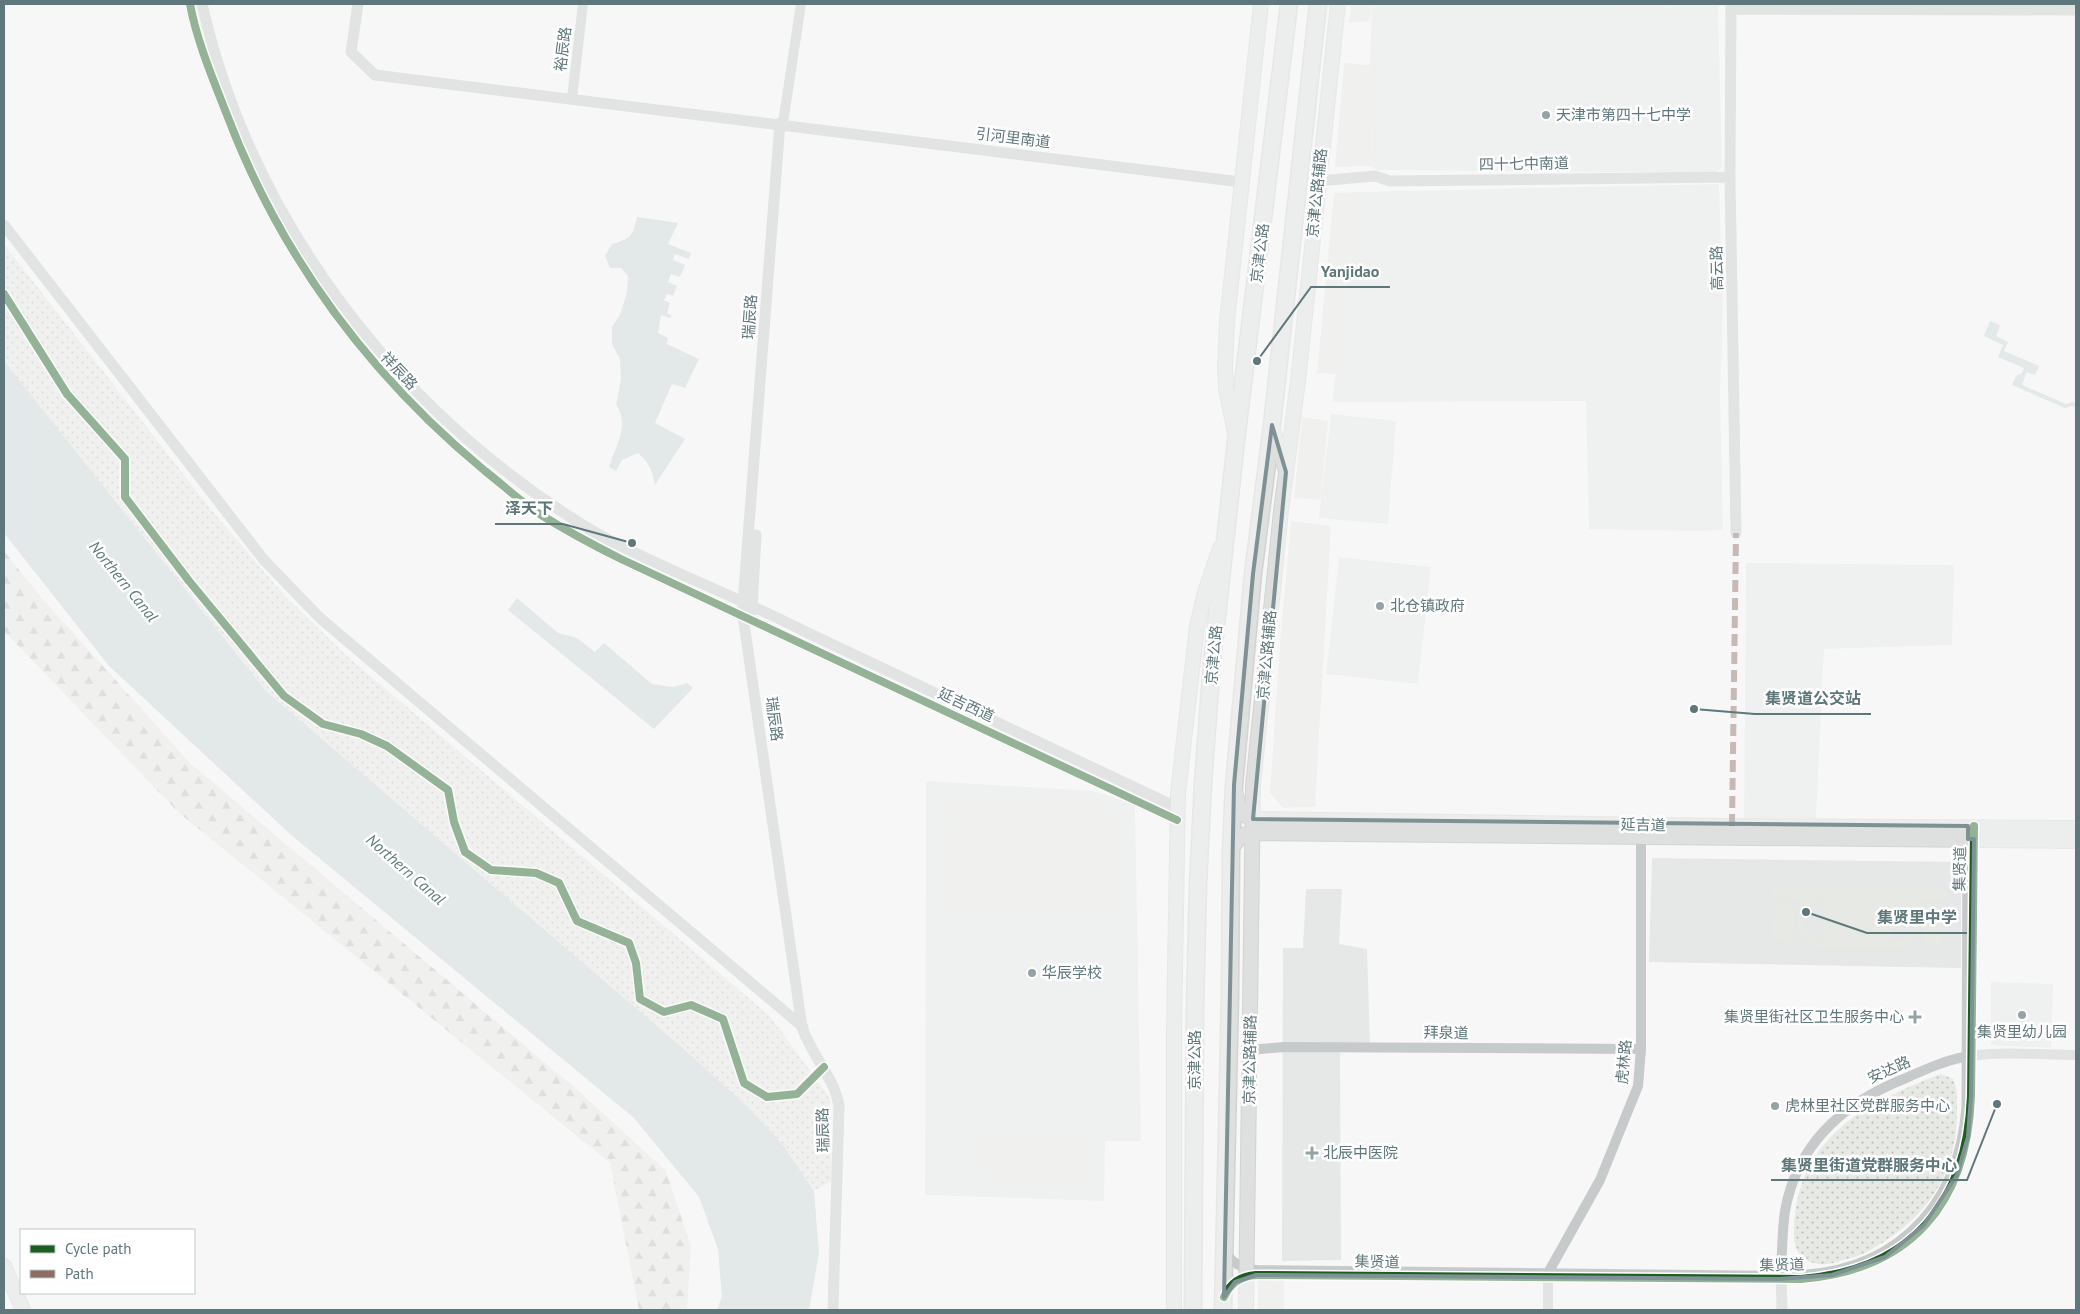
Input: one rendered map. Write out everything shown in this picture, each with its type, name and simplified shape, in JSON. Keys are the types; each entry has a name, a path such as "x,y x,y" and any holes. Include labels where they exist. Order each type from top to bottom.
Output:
{"highway":[{"name":"京津公路","path":"1193,1310 1198,884 1212,662 1236,441 1289,4"},
{"name":"京津公路","path":"1224,1304 1231,850 1234,785 1253,574 1272,425 1318,4"},
{"path":"1186,1310 1192,1275"}],"main road":[{"path":"1236,441 1226,389 1227,321 1261,4"},
{"name":"京津公路辅路","path":"1246,1310 1253,786 1338,4"},
{"path":"1272,425 1286,472"},
{"path":"1174,1310 1174,1032 1178,814 1197,626 1228,519"},
{"path":"1234,785 1240,812 1253,819"},
{"name":"延吉道","path":"1253,819 1642,831"},
{"name":"延吉道","path":"1252,833 1642,831 1971,833 2076,828"},
{"path":"1231,850 1240,837 1252,833"},
{"name":"延吉道","path":"1971,833 2076,841"},
{"path":"4,1266 23,1310"}],"street":[{"name":"祥辰路","path":"190,4 210,70 243,155 270,211 302,268 377,368 424,418 472,460 538,513 621,559 748,618"},
{"name":"祥辰路","path":"202,4 222,72 239,118 270,189 305,252 338,300 389,364 436,411 503,470 581,524 630,551 747,604"},
{"name":"引河里南道","path":"358,4 351,52 376,75 782,123 1241,182"},
{"name":"裕辰路","path":"572,98 583,4"},
{"path":"782,123 801,4"},
{"path":"1731,6 2076,10"},
{"name":"高云路","path":"1731,6 1730,177 1736,533"},
{"name":"瑞辰路","path":"782,123 747,604 806,1030 810,1046 836,1090 840,1116 834,1308"},
{"name":"四十七中南道","path":"1318,181 1375,176 1390,181 1730,177"},
{"path":"4,225 264,560 295,594 320,618 806,1030"},
{"path":"4,294 67,394 125,459 125,497 189,582 284,696 323,724 361,734 387,746 448,790 454,822 465,852 491,870 536,874 559,883 577,921 629,943 636,963 640,998 664,1012 691,1006 722,1019 744,1083 767,1098 797,1094 824,1067"},
{"path":"724,593 748,618"},
{"path":"718,604 735,618 751,640"},
{"name":"延吉西道","path":"747,604 1178,814"},
{"name":"延吉西道","path":"748,618 1178,814"},
{"name":"虎林路","path":"1548,1310 1548,1275 1600,1180 1638,1086 1642,1049 1642,831"},
{"name":"集贤道","path":"1246,1272 1277,1275 1783,1277 1829,1272 1849,1268 1870,1260 1902,1240 1936,1205 1950,1182 1964,1137 1969,1058 1971,833"},
{"name":"瑞辰路","path":"806,1030 837,1080 844,1103 840,1287 834,1308"},
{"name":"拜泉道","path":"1250,1050 1284,1046 1642,1049"},
{"name":"安达路","path":"1782,1310 1786,1210 1792,1188 1810,1149 1827,1127 1844,1111 1873,1092 1912,1075 1969,1058 2076,1055"},
{"name":"安达路","path":"1969,1058 2076,1060"},
{"path":"1224,1250 1232,1261 1246,1272 1230,1286 1224,1304"},
{"name":"安达路","path":"1783,1277 1786,1310"}],"highlighted area":[{"path":"1272,425 1286,472 1253,819 1968,826 1968,839 1974,839 1971,1096 1968,1137 1957,1175 1924,1225 1885,1257 1832,1275 1779,1279 1256,1275 1235,1282 1224,1297 1234,785 1253,574"}],"shaded area":[{"name":"天津市第四十七中学","path":"1372,4 1718,4 1722,168 1715,173 1376,170 1372,166 1370,65"},
{"path":"1719,184 1723,310 1720,394 1723,530 1589,529 1586,401 1332,402 1361,192"},
{"path":"1331,414 1396,421 1388,524 1319,518"},
{"name":"北仓镇政府","path":"1339,557 1431,567 1418,684 1326,674"},
{"path":"1746,563 1954,565 1952,645 1824,649 1816,818 1744,818"},
{"name":"华辰学校","path":"926,781 1094,791 1135,805 1141,1141 1105,1141 1104,1201 925,1195"},
{"path":"1652,858 1961,862 1961,968 1649,962"},
{"name":"北辰中医院","path":"1306,889 1342,889 1339,944 1367,949 1370,1047 1340,1047 1341,1260 1282,1261 1283,948 1303,948"},
{"name":"集贤里幼儿园","path":"1991,982 2053,984 2051,1048 1991,1045"}],"green space":[{"path":"1351,4 1372,4 1370,21 1349,23"},
{"path":"1609,4 1674,4 1658,10 1642,12 1625,10"},
{"path":"1344,63 1370,65 1372,166 1335,167"},
{"path":"1361,192 1336,374 1317,373 1334,193"},
{"path":"4,244 209,507 285,596 347,656 770,1016 830,1098 832,1181 814,1191 784,1146 748,1107 686,1051 266,691 4,362"},
{"path":"1302,417 1328,421 1321,500 1294,498"},
{"path":"1291,521 1331,526 1315,807 1283,808 1270,793 1280,643"},
{"path":"4,551 40,596 190,763 581,1093 666,1171 691,1246 687,1310 639,1310 610,1163 178,812 4,631"},
{"path":"939,795 1105,797 1105,816 939,813"},
{"path":"947,819 1121,819 1121,830 1109,830 1121,846 1124,855 1124,872 1110,897 1121,898 1122,909 932,907 932,897 956,898 945,881 940,864 943,846 955,830 947,829"},
{"path":"1771,888 1945,890 1945,901 1914,900 1921,918 1918,934 1905,945 1887,949 1837,949 1815,946 1807,942 1799,930 1798,915 1804,899 1771,899","holes":["1820,898 1893,900 1903,903 1910,909 1914,922 1913,928 1902,939 1892,942 1829,941 1818,939 1810,934 1804,922 1804,914 1809,904"]},
{"path":"1824,900 1894,901 1893,940 1823,939"},
{"path":"1775,903 1794,903 1793,942 1773,941"},
{"path":"1924,904 1943,905 1942,944 1923,943"},
{"path":"1902,910 1909,913 1899,932 1897,911"},
{"path":"1941,1074 1953,1079 1956,1087 1956,1132 1953,1151 1947,1168 1930,1200 1904,1227 1877,1246 1855,1257 1833,1263 1818,1264 1800,1255 1794,1242 1798,1199 1807,1171 1821,1148 1840,1128 1862,1112 1913,1085"},
{"path":"981,1130 1094,1130 1094,1141 1089,1141 1094,1158 1093,1165 1088,1175 1077,1182 997,1181 986,1173 981,1163 982,1152 988,1141 980,1141"},
{"path":"1258,1279 1284,1280 1284,1310 1258,1310"}],"water":[{"path":"637,217 678,223 668,244 691,253 689,259 675,254 673,260 685,265 680,277 671,274 668,282 677,286 673,296 667,294 664,300 670,303 667,313 672,316 670,318 661,315 658,333 668,338 667,344 699,359 685,388 672,384 655,423 685,439 655,485 650,467 638,453 622,460 616,471 609,467 622,428 620,412 616,404 621,380 620,359 612,344 612,327 620,315 627,292 628,276 621,268 610,268 605,256 612,244 630,235"},
{"path":"1990,321 2000,325 1996,336 2008,342 2004,351 2039,366 2035,375 2027,372 2022,385 2066,404 2076,403 2076,408 2072,406 2065,408 2012,385 2016,376 2022,373 2024,368 1998,357 2003,345 1984,336"},
{"name":"Northern Canal","path":"4,361 266,691 686,1051 748,1107 784,1146 814,1191 819,1253 809,1310 717,1310 722,1296 718,1249 699,1197 634,1118 290,834 109,666 4,533"},
{"path":"517,598 558,633 577,638 595,652 604,643 652,684 673,687 687,683 693,688 654,729 508,610"}],"marked path":[{"path":"1732,826 1736,533"}],"cycle path":[{"path":"190,4 206,60 249,167 274,217 302,264 332,310 366,353 443,434 485,471 538,513 621,559 1177,820"},
{"path":"4,294 67,394 125,459 125,497 189,581 284,696 323,724 361,734 387,746 448,790 454,822 465,852 491,870 536,873 559,883 577,921 629,943 636,963 640,999 664,1012 691,1005 723,1019 744,1083 767,1097 797,1094 824,1067"},
{"path":"1224,1297 1229,1288 1237,1281 1256,1275 1801,1279 1840,1273 1873,1262 1902,1246 1926,1225 1944,1199 1958,1169 1967,1135 1971,1096 1974,826"}],"place":[{"name":"天津市第四十七中学","path":"1546,115"},
{"name":"Yanjidao","path":"1257,361"},
{"name":"泽天下","path":"632,543"},
{"name":"北仓镇政府","path":"1380,606"},
{"name":"集贤道公交站","path":"1694,709"},
{"name":"集贤里中学","path":"1806,912"},
{"name":"华辰学校","path":"1032,973"},
{"name":"集贤里幼儿园","path":"2022,1015"},
{"name":"集贤里街社区卫生服务中心","path":"1915,1017"},
{"name":"集贤里街道党群服务中心","path":"1997,1104"},
{"name":"虎林里社区党群服务中心","path":"1775,1106"},
{"name":"北辰中医院","path":"1312,1153"}]}
